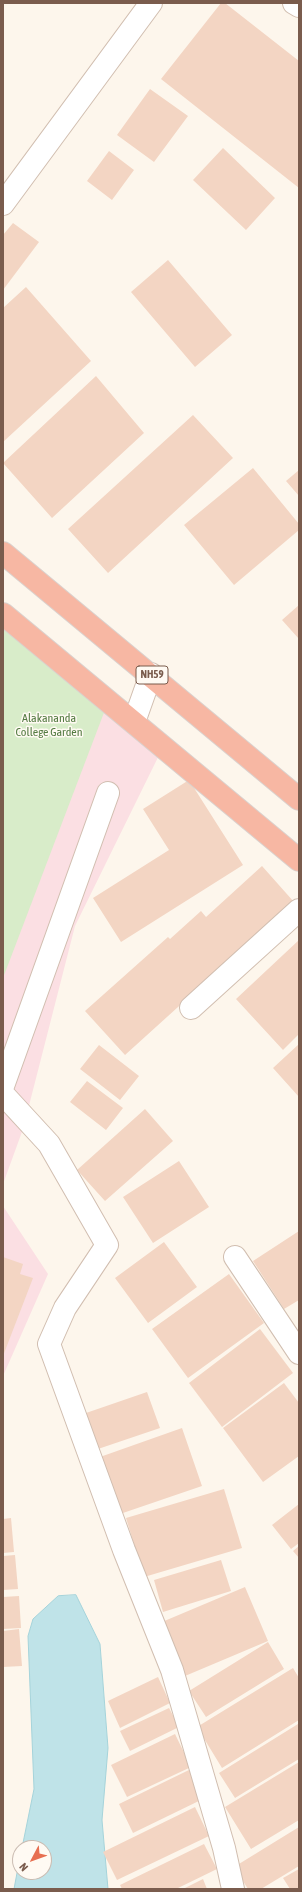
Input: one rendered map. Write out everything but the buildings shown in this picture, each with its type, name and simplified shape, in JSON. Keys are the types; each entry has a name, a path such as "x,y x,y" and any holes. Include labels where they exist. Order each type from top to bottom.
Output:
{"highway":[{"name":"NH59","path":"3,553 151,674 299,799"},
{"path":"3,614 299,860"}],"street":[{"path":"3,204 151,3"},
{"path":"294,3 299,6"},
{"path":"134,722 151,674"},
{"path":"3,1086 10,1041 108,793"},
{"path":"191,1008 299,910"},
{"path":"3,1094 49,1144 107,1245 65,1308 49,1344 124,1550 172,1670 224,1848 233,1889"},
{"path":"235,1257 299,1353"}],"shaded area":[{"path":"3,610 167,739 75,926 23,1129 3,1184"},
{"path":"3,1206 48,1274 3,1376"}],"green space":[{"name":"Alakananda College Garden","path":"3,629 105,710 3,978"}],"water":[{"path":"76,1595 100,1644 108,1748 102,1820 108,1889 14,1889 16,1880 52,1880 52,1840 24,1840 34,1789 28,1636 33,1619 58,1596"}]}
